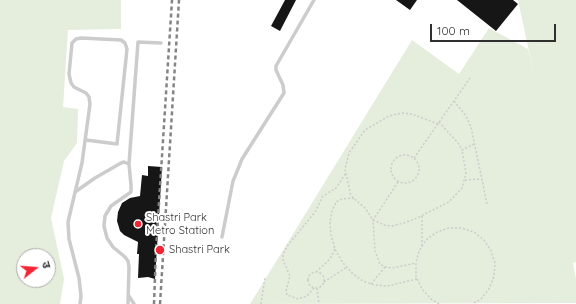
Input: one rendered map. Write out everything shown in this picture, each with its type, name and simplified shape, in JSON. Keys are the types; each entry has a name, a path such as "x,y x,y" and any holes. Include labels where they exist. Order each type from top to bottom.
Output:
{"lane":[{"path":"222,237 233,181 242,159 284,93 283,85 276,70 276,66 314,0"},
{"path":"80,304 81,296 79,278 68,239 68,222 82,163 90,104 89,97 86,93 74,87 71,83 69,74 72,43 76,39 81,38 121,40 125,43 127,49 117,144 86,140"},
{"path":"128,304 128,261 126,257 113,247 106,238 104,226 106,216 111,206 131,192 129,164 138,42 162,43"},
{"path":"75,192 121,163 124,162 129,164"},
{"path":"129,296 134,304"}],"path":[{"path":"414,158 470,78"},
{"path":"454,100 470,122 487,204"},
{"path":"373,220 392,226 404,223 422,216 449,202 462,188 465,180 462,150 454,138 438,123 412,114 402,113 389,116 365,130 349,153 345,169 352,196 366,209 373,220 375,251 380,264 392,268 416,263"},
{"path":"462,150 475,144"},
{"path":"405,155 414,158 419,166 418,175 412,182 403,184 398,182 392,176 391,166 393,162 400,156 405,155"},
{"path":"346,174 336,188 323,196 315,212 288,245 283,254 290,276 286,291 287,295 298,299 307,296 316,288 321,287 324,282 347,267"},
{"path":"465,180 482,179"},
{"path":"373,220 398,182"},
{"path":"354,198 342,199 336,202 332,211 330,223 331,235 335,250 347,267 353,274 371,284 386,286 417,279"},
{"path":"422,216 422,246"},
{"path":"439,304 431,299 422,289 417,279 416,263 419,251 426,240 436,232 449,228 462,228 474,232 484,240 491,250 495,263 494,276 490,289 481,299 472,304"},
{"path":"319,304 316,288 309,284 308,279 310,274 316,272 330,259 335,250"},
{"path":"371,284 386,267"},
{"path":"316,272 322,275 324,282"},
{"path":"261,304 265,277"}],"green space":[{"path":"0,0 121,0 121,29 68,30 63,107 78,109 77,143 64,161 51,218 64,279 60,304 0,304"},
{"path":"518,0 576,0 576,262 573,263 576,279 576,303 250,304 412,40 459,74 489,28 528,49 534,75"}],"building":[{"path":"285,0 296,0 280,31 271,26"},
{"path":"396,0 417,0 410,10"},
{"path":"457,0 513,0 518,4 496,31"},
{"name":"Shastri Park Metro Station","path":"148,166 162,167 155,279 148,277 138,278 138,242 124,235 120,231 117,221 118,212 122,203 130,198 140,196 142,175 148,176"}],"railway":[{"path":"154,304 172,0"},
{"path":"160,304 179,0"}],"place":[{"name":"Shastri Park Metro Station","path":"138,224"},
{"name":"Shastri Park","path":"160,250"}]}
